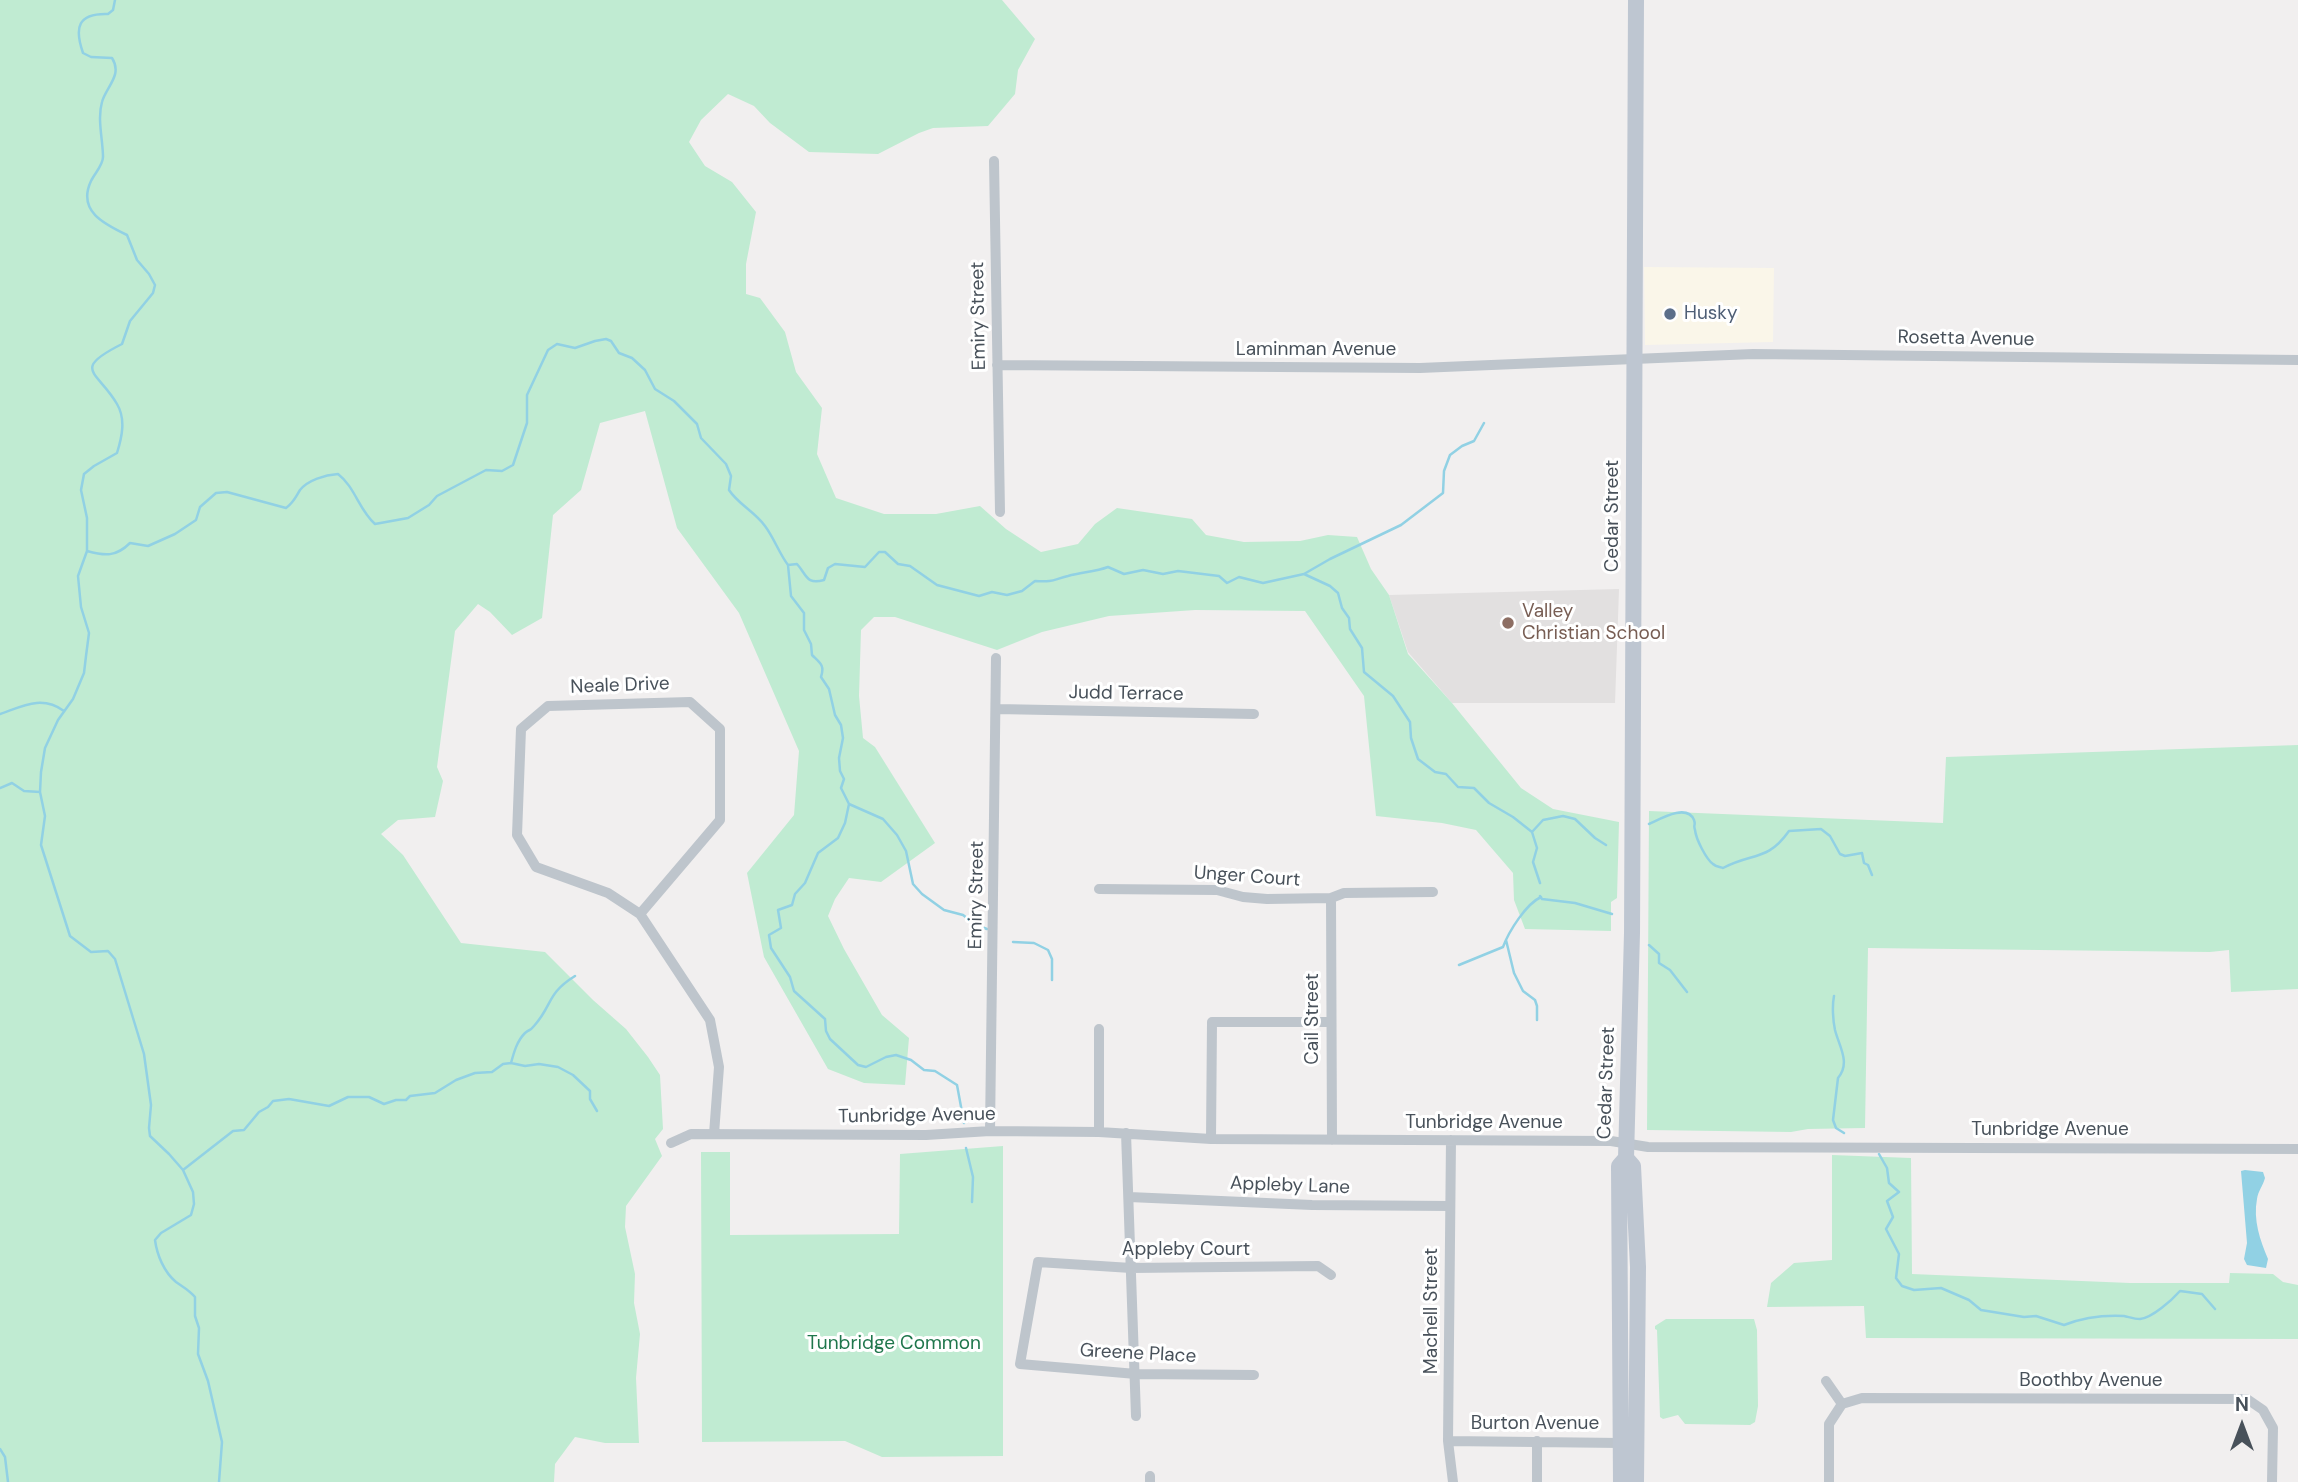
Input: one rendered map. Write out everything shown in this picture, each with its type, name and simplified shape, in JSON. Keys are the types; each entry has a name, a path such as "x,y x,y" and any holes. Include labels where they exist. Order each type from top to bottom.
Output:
{"main road":[{"name":"Cedar Street","path":"1621,1482 1619,1166 1626,1152 1632,933 1636,0"},
{"name":"Cedar Street","path":"1626,1152 1633,1166 1638,1267 1636,1482"}],"street":[{"name":"Emiry Street","path":"994,161 1000,512"},
{"name":"Rosetta Avenue","path":"1634,359 1752,354 2298,360"},
{"name":"Laminman Avenue","path":"997,365 1420,368 1634,359"},
{"name":"Emiry Street","path":"990,1132 996,658"},
{"name":"Neale Drive","path":"639,914 720,820 720,729 690,702 548,706 521,729 517,835 536,867 608,894 639,914 710,1020 719,1067 715,1135"},
{"name":"Judd Terrace","path":"997,709 1254,714"},
{"name":"Unger Court","path":"1099,890 1217,890 1243,897 1267,899 1331,898 1344,893 1433,892"},
{"name":"Cail Street","path":"1331,898 1332,1140"},
{"path":"1211,1139 1212,1022 1331,1022"},
{"path":"1098,1029 1099,1132"},
{"name":"Tunbridge Avenue","path":"671,1143 691,1134 926,1135 1099,1132 1211,1139 1611,1141 1626,1152 1675,1147 2298,1149"},
{"path":"1126,1133 1136,1416"},
{"name":"Machell Street","path":"1451,1140 1448,1441 1453,1482"},
{"name":"Appleby Lane","path":"1129,1197 1312,1205 1450,1206"},
{"name":"Appleby Court","path":"1020,1364 1038,1262 1131,1268 1318,1266 1331,1275"},
{"name":"Greene Place","path":"1020,1364 1136,1374 1254,1375"},
{"path":"1826,1381 1842,1404 1829,1424 1829,1482"},
{"name":"Boothby Avenue","path":"1842,1404 1862,1398 2247,1399 2263,1410 2273,1428 2272,1482"},
{"name":"Burton Avenue","path":"1448,1441 1621,1443"},
{"path":"1537,1441 1537,1482"}],"shaded area":[{"path":"1644,267 1774,268 1773,342 1645,345"},
{"name":"Valley Christian School","path":"1619,589 1615,703 1452,703 1408,652 1389,595"}],"green space":[{"path":"0,0 1002,0 1035,39 1018,70 1015,94 988,126 933,128 878,154 809,152 770,123 754,106 728,94 701,120 689,142 705,166 732,182 756,212 746,264 746,294 760,298 785,332 796,372 822,408 817,454 836,498 884,514 936,514 980,506 1006,529 1041,552 1078,544 1095,524 1117,508 1192,519 1206,535 1244,542 1300,541 1328,535 1357,537 1371,569 1389,595 1408,654 1521,788 1553,809 1619,822 1617,898 1611,902 1611,931 1525,929 1514,900 1513,873 1476,830 1442,823 1376,816 1364,696 1305,611 1195,610 1109,616 1042,632 997,650 895,617 874,617 861,630 859,696 863,738 875,747 935,843 881,882 849,878 828,916 882,1015 909,1038 905,1085 864,1083 828,1069 764,957 747,873 794,815 799,751 739,613 677,528 645,411 600,423 581,490 553,515 542,618 512,635 490,612 478,604 455,631 437,767 443,781 435,817 398,820 381,834 403,855 461,943 545,952 626,1029 660,1075 663,1129 655,1139 662,1156 626,1206 625,1227 635,1274 634,1303 640,1334 636,1378 639,1443 605,1443 575,1437 555,1464 554,1482 0,1482"},
{"path":"2298,745 2298,989 2231,992 2229,950 2210,952 1868,948 1865,1128 1791,1132 1647,1130 1649,811 1943,823 1946,757"},
{"name":"Tunbridge Common","path":"1003,1146 1003,1456 882,1457 845,1441 702,1442 701,1152 730,1152 730,1235 899,1234 900,1154"},
{"path":"1832,1155 1911,1158 1912,1274 2130,1283 2229,1283 2230,1273 2273,1274 2283,1282 2298,1285 2298,1339 1866,1338 1864,1306 1767,1307 1771,1283 1794,1263 1832,1260"},
{"path":"1666,1319 1754,1319 1757,1330 1758,1406 1755,1422 1750,1425 1685,1424 1678,1415 1663,1419 1660,1417 1655,1326"}],"water":[{"path":"2241,1171 2263,1172 2265,1178 2258,1196 2256,1215 2268,1259 2266,1268 2247,1265 2244,1259 2247,1243"}],"waterway":[{"path":"115,0 113,10 108,14 90,16 81,23 79,29 83,53 91,57 112,58 116,70 102,102 100,122 103,160 91,181 87,201 102,221 127,235 137,260 155,285 153,293 130,321 122,344 106,353 93,366 93,371 120,410 122,428 117,453 84,474 81,490 87,518 87,551 78,576 81,607 89,633 84,673 73,699 58,720 45,748 40,792 45,816 41,845 70,936 91,952 108,951 115,959 144,1054 151,1105 150,1136 183,1170 193,1192 191,1215 161,1233 155,1240 159,1257 168,1273 195,1297 195,1316 199,1328 198,1354 208,1381 222,1442 219,1482"},
{"path":"87,551 110,554 120,551 130,543 148,546 175,534 196,520 200,507 216,493 227,492 286,508 307,483 338,474 349,485 375,524 408,518 429,505 437,496 486,470 502,471 513,465 527,423 527,395 548,350 557,344 575,348 606,339 611,341 619,353 632,358 645,370 655,389 674,401 697,424 701,438 726,464 731,476 729,490 765,526 788,565 797,564 810,580 824,580 828,568 835,564 865,567 879,552 885,552 898,564 910,566 937,585 979,596 992,592 1007,595 1022,591 1035,581 1053,580 1108,567 1124,574 1143,570 1163,574 1178,571 1219,576 1227,583 1239,577 1263,583 1304,574 1330,586 1338,593 1342,608 1349,618 1350,629 1362,648 1364,672 1393,696 1410,722 1411,738 1418,759 1435,772 1446,774 1458,787 1474,788 1489,803 1532,832 1537,848 1533,862 1540,883"},
{"path":"1304,574 1401,525 1443,493 1444,471 1450,455 1474,441 1484,423"},
{"path":"788,565 791,596 804,613 804,630 811,644 812,655 822,667 821,677 829,689 835,715 841,725 843,738 839,758 844,779 841,788 849,804 838,838 818,853 805,883 795,894 792,905 778,910 781,928 769,935 771,948 790,977 794,991 825,1019 830,1039 858,1065 866,1067 896,1055 911,1060 924,1070 935,1071 957,1085 964,1123"},
{"path":"0,714 40,703 56,706 64,711"},
{"path":"0,788 12,783 24,791 40,792"},
{"path":"849,804 883,819 897,835 906,851 913,884 922,894 944,910 963,915 987,929"},
{"path":"1649,824 1680,812 1691,815 1704,853 1714,865 1723,868 1774,848 1789,831 1821,829 1830,836 1840,854 1845,856 1862,853 1864,863 1868,865 1872,875"},
{"path":"1532,832 1543,820 1563,816 1575,819 1606,845"},
{"path":"1540,896 1542,899 1575,903 1612,914"},
{"path":"1459,965 1503,947 1519,919 1541,897"},
{"path":"1506,940 1514,973 1523,991 1535,1000 1537,1020"},
{"path":"1013,942 1034,943 1048,950 1052,959 1052,980"},
{"path":"1649,945 1659,954 1659,963 1670,970 1687,992"},
{"path":"511,1063 522,1036 540,1019 559,988 575,976"},
{"path":"1834,996 1834,1026 1844,1066 1838,1078 1833,1120 1836,1128 1844,1133"},
{"path":"183,1170 233,1131 244,1130 259,1112 273,1101 289,1099 329,1106 348,1097 369,1097 384,1104 406,1100 410,1096 435,1093 456,1080 475,1073 492,1072 503,1064 558,1067 573,1075 590,1091 590,1099 597,1111"},
{"path":"966,1148 973,1177 972,1202"},
{"path":"1879,1154 1887,1168 1889,1183 1899,1192 1887,1201 1893,1217 1886,1229 1899,1254 1896,1278 1902,1286 1914,1290 1941,1288 1969,1300 1981,1310 2024,1317 2036,1316 2064,1325 2101,1317 2145,1318 2162,1308 2180,1291 2202,1294 2215,1309"},
{"path":"0,1449 5,1457 8,1482"}],"place":[{"name":"Husky","path":"1670,314"},
{"name":"Valley Christian School","path":"1508,623"}]}
